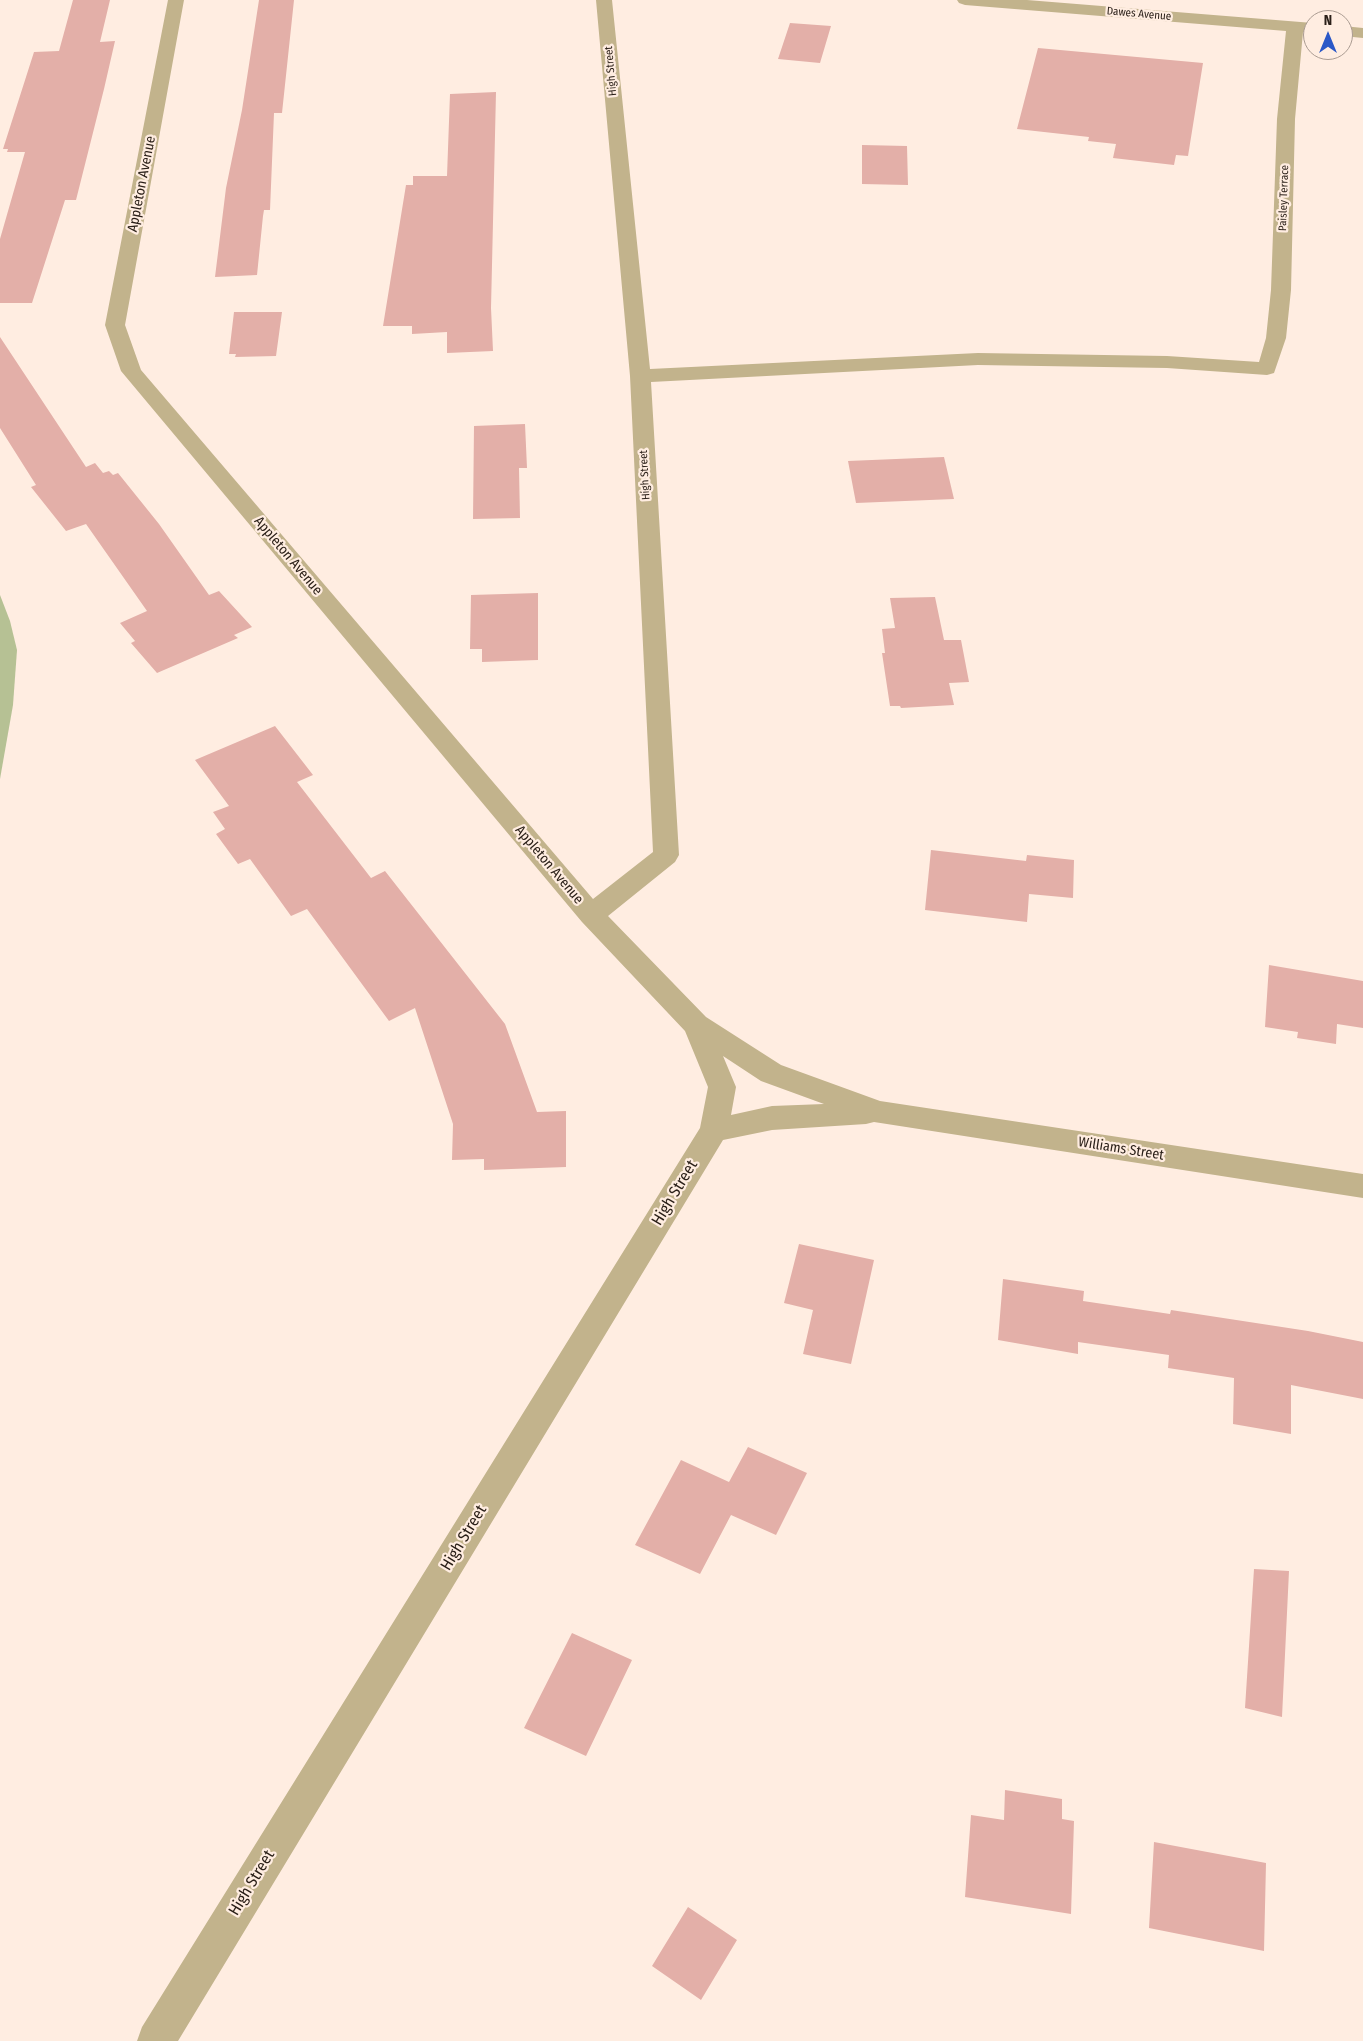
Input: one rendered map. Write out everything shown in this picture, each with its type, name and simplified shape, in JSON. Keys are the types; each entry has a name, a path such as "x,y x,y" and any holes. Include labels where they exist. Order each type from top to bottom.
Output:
{"street":[{"name":"Appleton Avenue","path":"176,0 115,325 132,372 591,915 696,1025"},
{"name":"High Street","path":"591,915 666,855 640,376 604,0"},
{"name":"Dawes Avenue","path":"965,0 1303,28"},
{"name":"Paisley Terrace","path":"640,376 978,359 1167,362 1267,369 1276,338 1281,290 1286,119 1303,33"},
{"name":"High Street","path":"156,2041 714,1130 722,1087 696,1025"},
{"name":"Williams Street","path":"696,1025 771,1073 879,1112 1363,1186"},
{"name":"Williams Street","path":"714,1130 772,1118 879,1112"}],"shaded area":[{"path":"0,595 10,621 17,650 13,705 0,779"}],"building":[{"path":"73,0 110,0 100,42 115,41 104,89 76,200 65,200 32,303 0,303 0,239 25,152 7,152 8,149 3,149 34,52 59,51"},
{"path":"259,0 294,0 282,113 274,113 270,210 264,210 257,275 215,277 226,188 242,110"},
{"path":"790,23 831,26 820,63 778,59"},
{"path":"1038,48 1203,63 1188,156 1176,155 1174,165 1113,158 1116,144 1088,141 1089,137 1017,129"},
{"path":"496,92 491,308 493,351 447,353 447,332 412,334 412,326 383,326 406,185 413,185 413,176 447,176 450,94"},
{"path":"862,145 907,146 908,185 862,184"},
{"path":"234,312 282,312 276,356 235,357 236,354 229,354"},
{"path":"0,337 86,467 95,463 103,473 109,471 113,475 118,473 159,524 209,595 219,591 252,627 234,635 238,638 157,673 131,643 135,641 120,623 147,611 86,524 66,531 31,487 36,485 0,428"},
{"path":"525,424 527,468 519,468 520,518 473,519 474,426"},
{"path":"944,457 954,499 856,503 848,461"},
{"path":"538,593 538,660 482,662 482,649 470,649 471,595"},
{"path":"935,597 944,640 961,640 969,682 949,683 954,705 901,708 900,706 890,706 882,653 885,653 882,629 895,628 890,598"},
{"path":"275,726 313,775 297,782 371,878 385,871 505,1024 537,1112 566,1111 566,1167 484,1170 484,1159 452,1160 453,1124 415,1008 389,1021 307,909 291,916 250,859 238,864 216,834 225,829 213,812 229,806 195,760"},
{"path":"931,850 1026,861 1027,855 1074,860 1073,898 1029,894 1027,922 925,910"},
{"path":"1269,965 1363,981 1363,1028 1337,1024 1336,1044 1297,1038 1298,1032 1265,1027"},
{"path":"799,1244 874,1260 851,1364 803,1354 813,1310 784,1303"},
{"path":"1003,1279 1084,1291 1083,1301 1170,1314 1171,1310 1308,1331 1363,1342 1363,1399 1291,1385 1291,1434 1233,1424 1234,1378 1168,1368 1169,1355 1078,1342 1078,1354 998,1340"},
{"path":"748,1447 807,1473 776,1535 731,1515 700,1574 635,1545 681,1460 729,1482"},
{"path":"1254,1569 1289,1571 1282,1717 1245,1708"},
{"path":"572,1633 632,1660 586,1756 524,1728"},
{"path":"1005,1790 1062,1799 1062,1819 1074,1821 1071,1914 965,1897 971,1815 1004,1820"},
{"path":"1154,1842 1266,1863 1264,1951 1149,1928"},
{"path":"688,1907 737,1940 701,2000 652,1966"}]}
